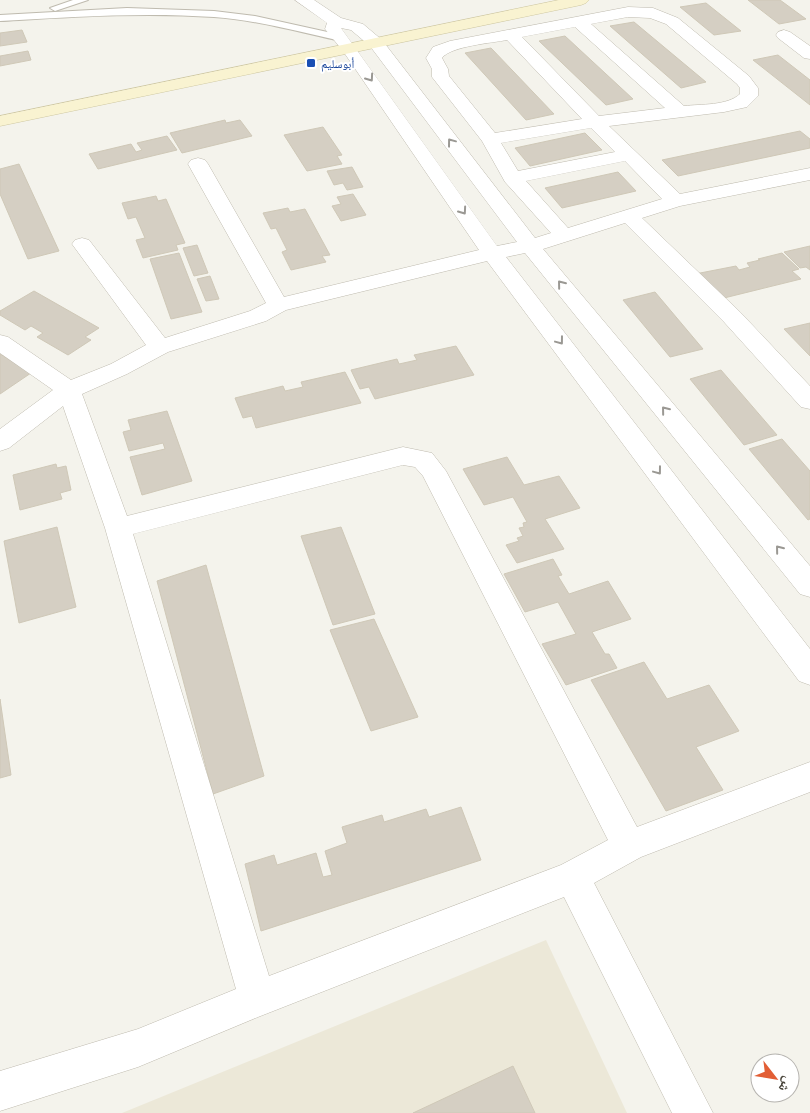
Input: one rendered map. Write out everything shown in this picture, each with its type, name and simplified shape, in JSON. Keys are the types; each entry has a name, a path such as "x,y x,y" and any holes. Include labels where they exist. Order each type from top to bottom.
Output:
{"main road":[{"path":"0,109 526,0"},
{"path":"0,121 353,37 581,0"}],"street":[{"path":"303,0 353,37 530,246 810,586"},
{"path":"490,139 595,122 724,108 741,103 749,96 750,88 672,20 664,16 640,11 510,34 450,46 439,51 434,58 440,69 441,77 490,139 512,178 564,235"},
{"path":"578,21 681,113"},
{"path":"510,34 595,122 676,201"},
{"path":"784,35 810,54"},
{"path":"353,37 492,253 810,672"},
{"path":"512,178 629,155"},
{"path":"198,164 278,305"},
{"path":"0,442 32,416 69,390 119,369 160,347 258,316 278,305 492,253 530,246 676,201 810,174"},
{"path":"628,215 732,317 810,401"},
{"path":"82,244 160,347"},
{"path":"0,342 69,390 118,528 258,999"},
{"path":"118,528 403,456 423,459 434,471 629,846"},
{"path":"0,1091 138,1048 258,999 572,877 629,846 810,777"},
{"path":"572,877 692,1113"}],"lane":[{"path":"31,16 83,0"},
{"path":"109,0 127,11"},
{"path":"204,4 214,14"},
{"path":"0,18 127,11 214,14 255,19 353,37"}],"shaded area":[{"path":"546,940 627,1113 122,1113"}],"building":[{"path":"748,0 780,0 806,19 779,24"},
{"path":"706,3 741,31 714,35 680,7"},
{"path":"634,22 706,82 681,88 610,26"},
{"path":"22,30 27,42 0,46 0,33"},
{"path":"565,36 633,99 606,105 539,41"},
{"path":"491,48 554,114 526,120 465,53"},
{"path":"28,51 31,60 0,66 0,56"},
{"path":"778,55 810,80 810,105 753,60"},
{"path":"225,120 226,123 240,120 252,136 182,153 170,133"},
{"path":"323,127 342,155 337,156 342,164 307,171 284,135"},
{"path":"800,131 810,139 810,148 678,176 662,160"},
{"path":"585,133 602,150 530,166 515,148"},
{"path":"167,136 177,150 98,169 89,154 131,144 136,152 142,150 137,143"},
{"path":"19,164 59,251 28,259 0,194 0,169"},
{"path":"352,167 363,187 347,190 343,183 334,185 327,171"},
{"path":"618,172 636,191 562,208 545,188"},
{"path":"353,194 366,215 341,221 332,206 341,204 337,197"},
{"path":"156,196 158,201 166,199 185,243 176,245 178,250 143,258 136,240 145,238 136,217 128,219 122,203"},
{"path":"288,208 290,212 305,209 330,255 322,256 326,262 291,270 282,252 287,250 276,228 271,229 263,213"},
{"path":"197,245 208,273 194,276 183,248"},
{"path":"810,246 810,270 806,267 800,268 784,252"},
{"path":"179,253 202,312 171,319 150,259"},
{"path":"782,253 799,269 792,271 801,279 724,298 695,274 736,266 739,270 750,267 747,263"},
{"path":"210,276 219,299 206,301 197,279"},
{"path":"34,291 99,328 85,337 91,340 68,355 37,337 43,333 31,326 25,330 0,315 0,311"},
{"path":"655,292 703,349 670,357 623,300"},
{"path":"810,323 810,356 784,329"},
{"path":"456,346 474,375 375,399 369,387 360,389 351,370 397,359 399,364 417,360 414,355"},
{"path":"0,354 31,373 0,394"},
{"path":"721,370 777,435 744,445 690,379"},
{"path":"345,372 361,403 256,428 252,416 243,418 235,398 283,386 285,391 303,387 301,382"},
{"path":"167,411 192,481 142,495 130,457 165,449 163,443 129,451 123,432 131,430 128,420"},
{"path":"782,439 810,471 810,519 808,520 749,449"},
{"path":"507,457 524,485 559,476 580,508 545,519 564,549 517,563 506,545 519,541 517,538 523,536 519,528 524,527 523,523 527,522 513,497 484,505 463,469"},
{"path":"56,464 57,468 66,466 71,490 60,493 62,499 20,510 13,475"},
{"path":"57,527 76,607 19,623 4,541"},
{"path":"341,527 375,614 333,625 301,536"},
{"path":"553,559 562,575 558,576 569,594 608,581 631,619 592,632 605,654 609,654 617,668 566,685 542,644 576,634 558,602 525,612 504,574"},
{"path":"206,565 264,776 213,794 157,581"},
{"path":"374,619 418,717 371,731 330,630"},
{"path":"644,662 667,699 709,685 739,731 696,747 723,790 666,811 591,680"},
{"path":"0,699 11,775 0,778"},
{"path":"461,807 481,860 261,931 245,864 274,855 277,865 316,853 323,877 332,875 325,851 347,843 342,827 382,815 384,822 426,809 429,817"},
{"path":"513,1066 535,1113 413,1113"}],"place":[{"name":"أبوسليم","path":"311,63"}]}
